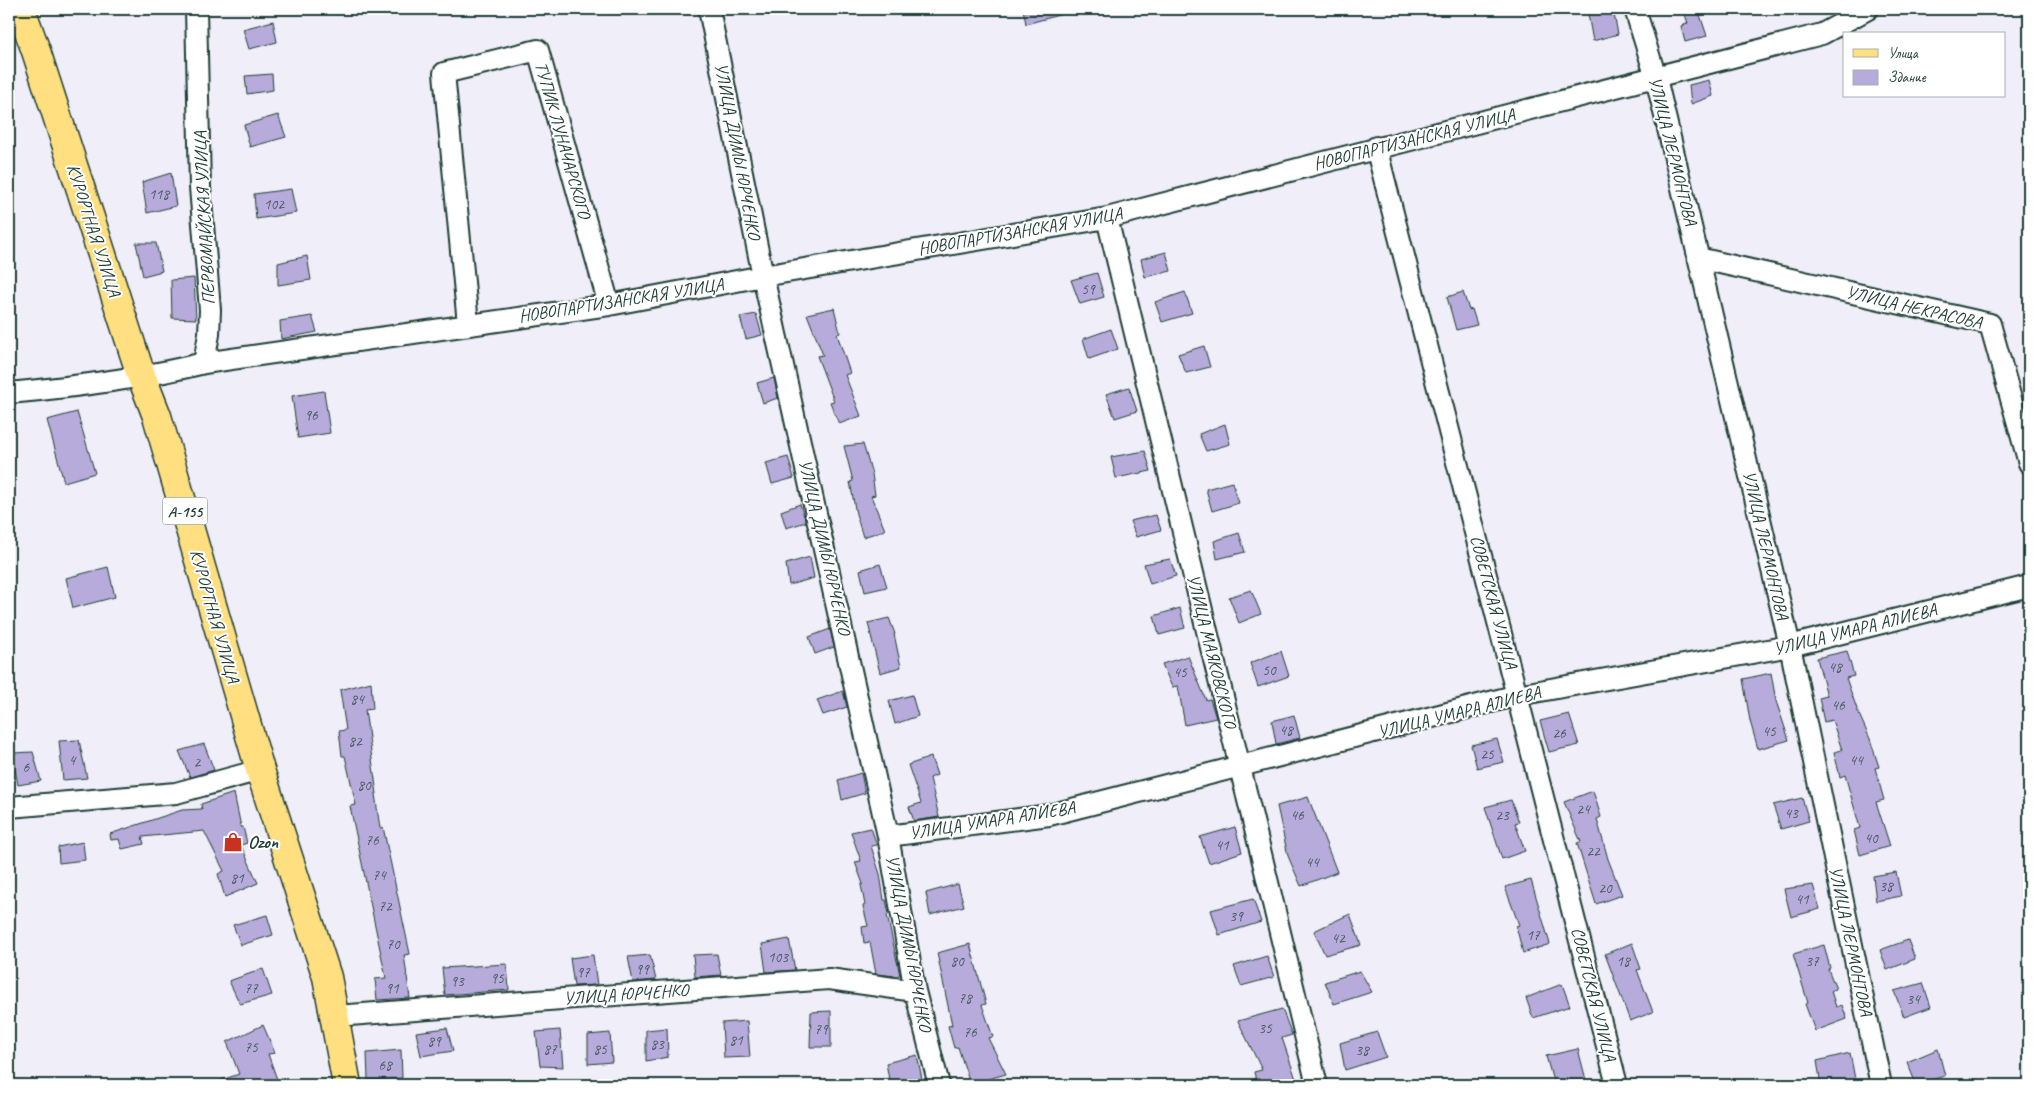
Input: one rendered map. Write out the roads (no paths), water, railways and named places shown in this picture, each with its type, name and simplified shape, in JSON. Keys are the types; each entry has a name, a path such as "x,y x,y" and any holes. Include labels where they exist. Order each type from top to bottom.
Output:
{"main road":[{"name":"КУРОРТНАЯ УЛИЦА","path":"21,9 40,60 141,375 157,416 260,770 327,977 336,1016 347,1085"}],"street":[{"name":"ПЕРВОМАЙСКАЯ УЛИЦА","path":"196,9 200,187 210,310 209,334 204,363"},
{"name":"УЛИЦА ДИМЫ ЮРЧЕНКО","path":"709,9 763,276 888,836 915,991 939,1085"},
{"name":"УЛИЦА ЛЕРМОНТОВА","path":"1635,9 1656,78 1790,646 1881,1085"},
{"name":"НОВОПАРТИЗАНСКАЯ УЛИЦА","path":"204,363 610,305 763,276 1107,218 1822,34 1868,9"},
{"name":"ТУПИК ЛУНАЧАРСКОГО","path":"468,324 444,72 538,50 610,305"},
{"name":"СОВЕТСКАЯ УЛИЦА","path":"1376,148 1618,1085"},
{"name":"УЛИЦА МАЯКОВСКОГО","path":"1107,218 1317,1085"},
{"name":"УЛИЦА НЕКРАСОВА","path":"1698,258 1990,324 2029,463"},
{"path":"9,393 122,379 177,370 204,363"},
{"name":"УЛИЦА УМАРА АЛИЕВА","path":"888,836 1049,815 1518,695 1790,646 2029,586"},
{"path":"9,807 176,793 260,770"},
{"name":"УЛИЦА ЮРЧЕНКО","path":"336,1016 829,979 915,991"}],"place":[{"name":"Ozon","path":"233,842"}]}
